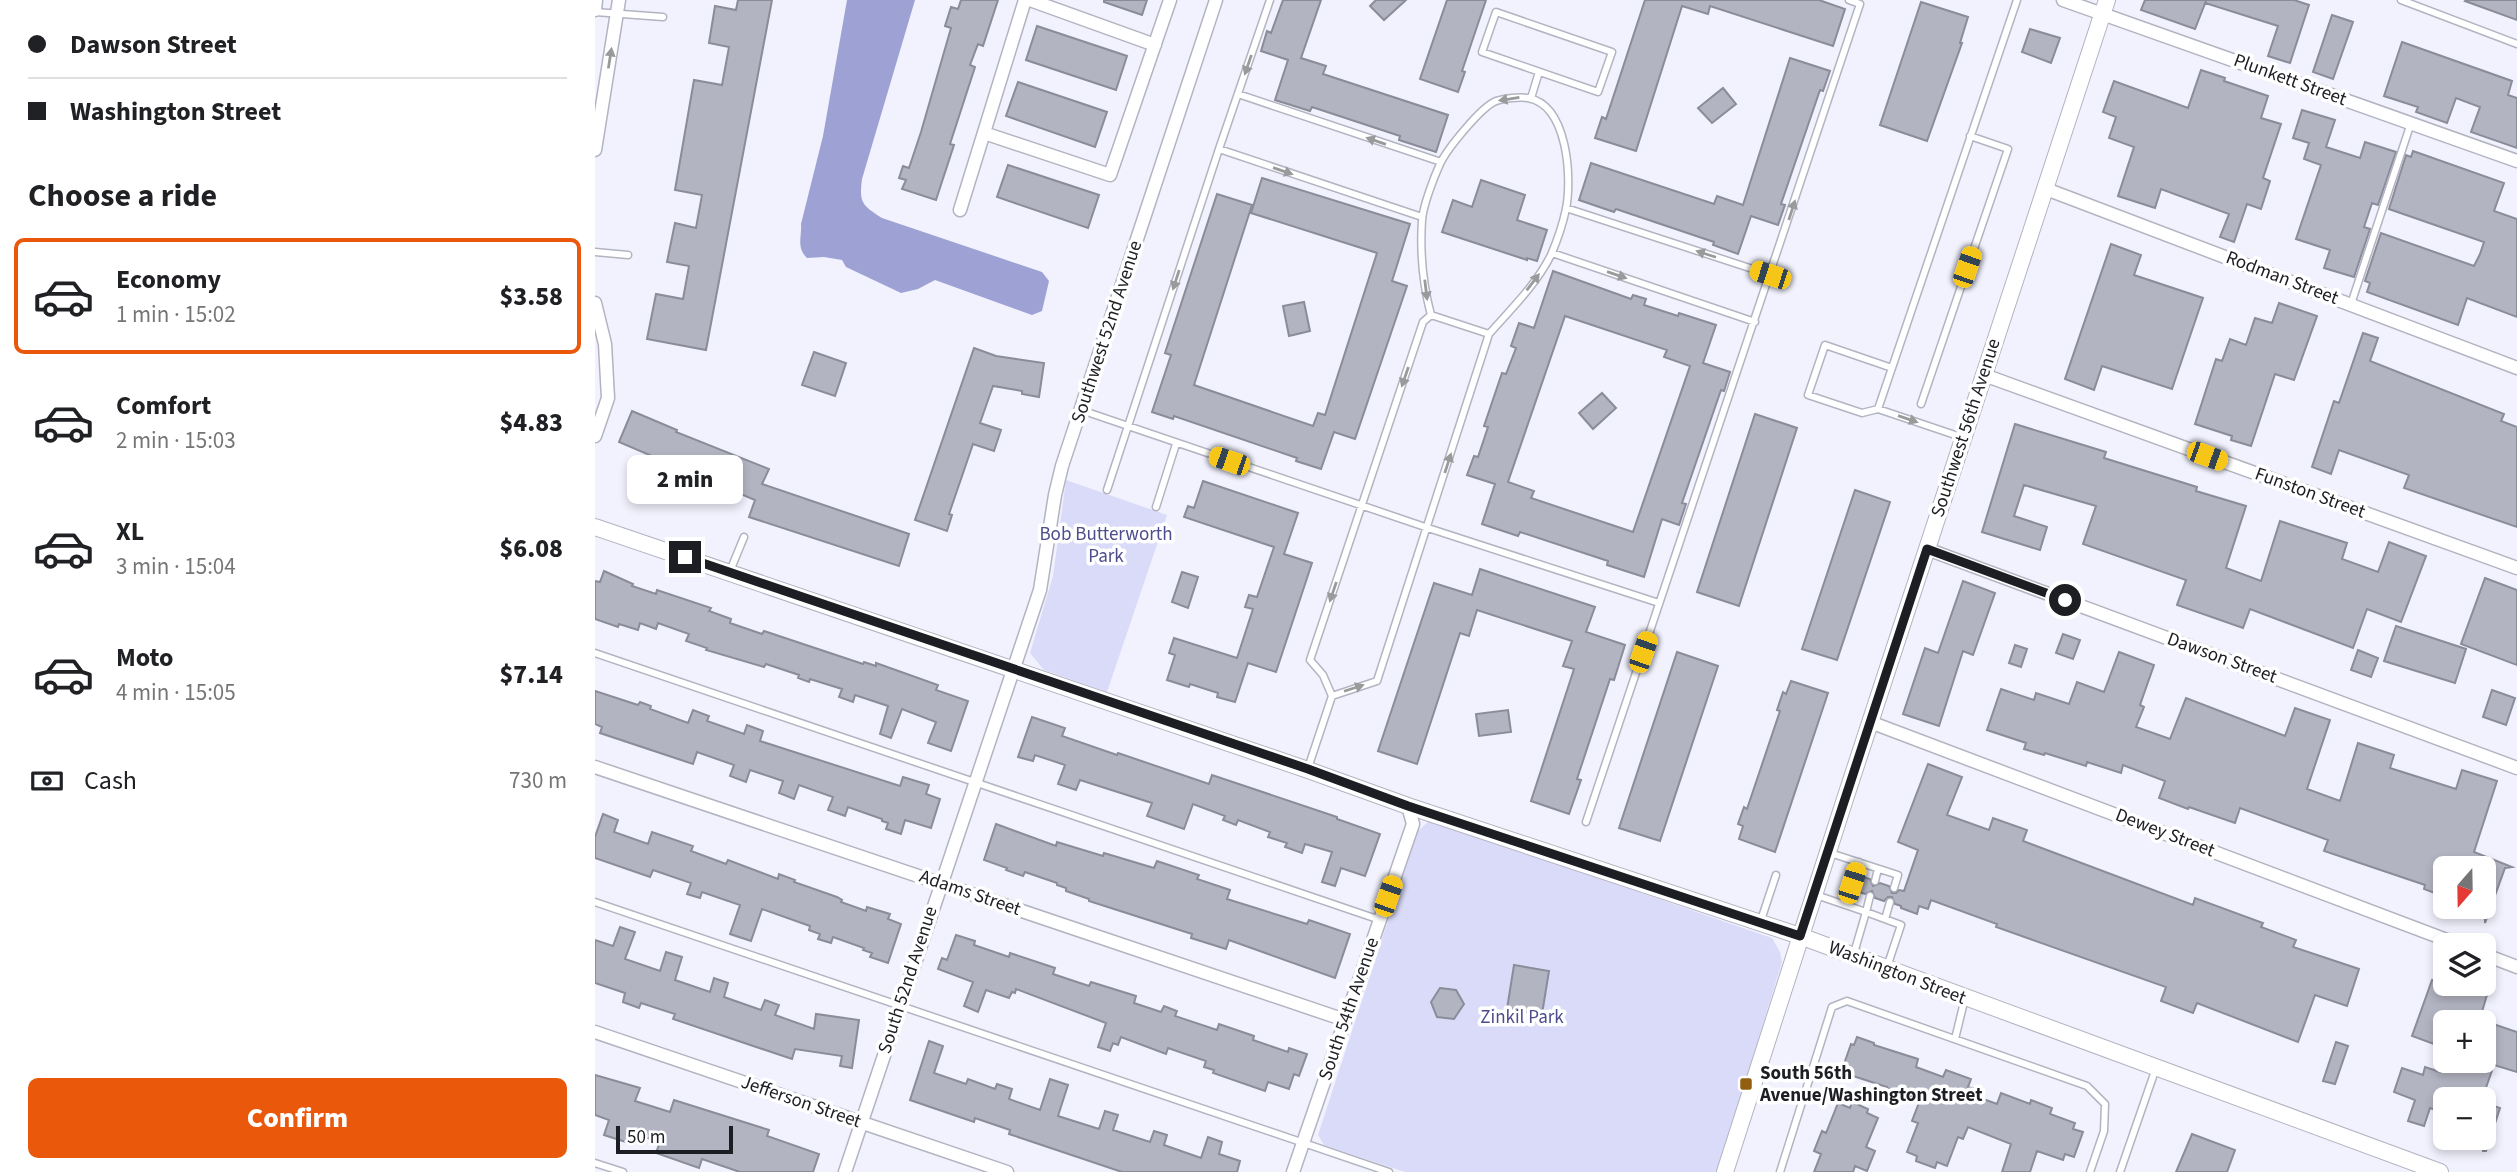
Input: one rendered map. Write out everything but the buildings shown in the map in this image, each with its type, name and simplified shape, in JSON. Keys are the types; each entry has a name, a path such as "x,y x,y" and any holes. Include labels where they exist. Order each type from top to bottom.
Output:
{"street":[{"path":"595,11 596,0"},
{"path":"595,150 619,0"},
{"path":"960,210 1027,0 1155,45"},
{"path":"984,133 1110,175 1170,0"},
{"name":"Southwest 52nd Avenue","path":"1015,669 1040,590 1062,466 1216,0"},
{"name":"Plunkett Street","path":"2063,0 2105,7 2517,161"},
{"name":"Southwest 56th Avenue","path":"1725,1172 2105,7"},
{"name":"Rodman Street","path":"2046,188 2517,368"},
{"path":"595,303 605,344 608,398 595,436"},
{"name":"Funston Street","path":"1984,375 2517,568"},
{"name":"Washington Street","path":"595,527 1308,769 1408,806 1760,922 2439,1172"},
{"name":"Dawson Street","path":"1927,549 2517,768"},
{"name":"South 52nd Avenue","path":"845,1172 940,883 1015,669"},
{"name":"Dewey Street","path":"1870,722 2433,935"},
{"name":"Adams Street","path":"595,767 1345,1020"},
{"name":"South 54th Avenue","path":"1293,1172 1413,824 1408,806"},
{"path":"2496,959 2517,967"},
{"name":"Jefferson Street","path":"595,1032 1007,1172"}],"lane":[{"path":"1107,490 1270,0"},
{"path":"1586,822 1860,4 1849,0"},
{"path":"1878,409 2017,0"},
{"path":"2401,0 2517,44"},
{"path":"595,11 663,17"},
{"path":"1496,12 1612,52 1598,92 1539,72 1482,52 1496,12"},
{"path":"1531,98 1539,72"},
{"path":"1238,94 1441,162"},
{"path":"1332,696 1377,681 1489,334 1509,313 1552,253 1566,208 1565,137 1554,117 1544,106 1531,98 1519,97 1495,102 1474,118 1441,162 1422,217 1426,294 1431,315"},
{"path":"2351,304 2411,123"},
{"path":"1920,404 2008,149 1970,136"},
{"path":"1219,149 1422,217"},
{"path":"1566,208 1770,275"},
{"path":"595,252 628,255"},
{"path":"1552,253 1755,322"},
{"path":"1431,315 1489,334"},
{"path":"1308,769 1332,696 1323,675 1310,660 1423,322 1431,315"},
{"path":"1892,368 1825,345 1808,395 1862,413 1878,409 1963,438"},
{"path":"1081,410 1128,428 1659,603"},
{"path":"1156,507 1176,444"},
{"path":"730,572 744,537"},
{"path":"595,653 1380,920"},
{"path":"1829,852 1898,875 1894,888"},
{"path":"1845,905 1859,862"},
{"path":"1875,881 1878,869"},
{"path":"1760,922 1776,875"},
{"path":"1814,894 1901,925 1886,969"},
{"path":"1853,956 1870,896"},
{"path":"595,902 1389,1172"},
{"path":"1885,919 1890,902"},
{"path":"1955,1039 1965,998"},
{"path":"1780,1172 1832,1007 1847,1001 2087,1086 2105,1104 2104,1131 2089,1172"},
{"path":"2120,1172 2156,1068"},
{"path":"595,1163 623,1172"}],"green space":[{"name":"Bob Butterworth Park","path":"1066,480 1167,515 1107,692 1044,670 1030,653 1053,576"},
{"name":"Zinkil Park","path":"1430,820 1772,938 1782,962 1718,1172 1405,1172 1324,1145 1318,1135 1417,832"}],"water":[{"path":"847,0 915,0 862,179 863,203 882,218 1042,272 1049,281 1042,311 1032,315 935,280 918,289 901,293 846,267 842,260 807,258 804,254 801,246 801,224 823,136"}],"place":[{"name":"South 56th Avenue/Washington Street","path":"1746,1084"}],"route":[{"path":"685,557 1308,769 1408,806 1800,936 1927,549 2065,600"}]}
